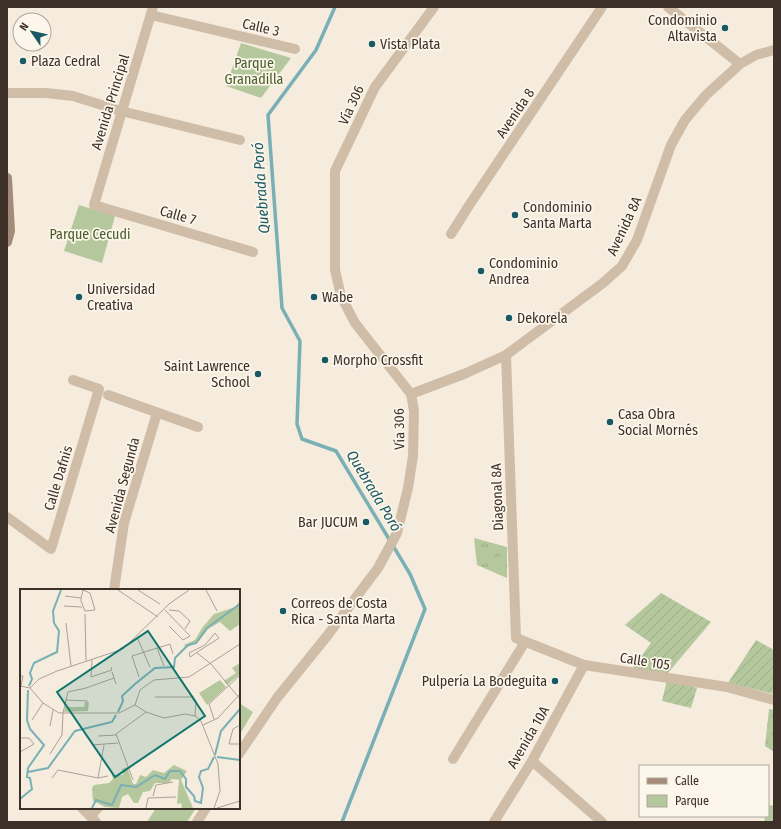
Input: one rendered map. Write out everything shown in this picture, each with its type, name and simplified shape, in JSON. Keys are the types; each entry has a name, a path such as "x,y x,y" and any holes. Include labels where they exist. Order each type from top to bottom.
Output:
{"main road":[{"path":"7,178 10,231 7,242"}],"street":[{"name":"Vía 306","path":"240,753 273,704 327,636 388,552 397,533 408,488 413,456 414,411 411,394 355,323 341,296 335,270 335,171 374,87 434,7"},
{"name":"Avenida 8","path":"451,234 602,7"},
{"path":"668,7 740,64"},
{"name":"Calle 3","path":"152,11 295,49"},
{"name":"Avenida Principal","path":"94,205 152,11"},
{"name":"Avenida 8A","path":"411,394 464,374 506,355 603,283 622,266 637,240 671,145 685,120 706,95 740,64 756,55 774,50"},
{"path":"7,93 46,93 73,96 121,111 240,140"},
{"name":"Calle 7","path":"94,205 253,252"},
{"name":"Diagonal 8A","path":"506,355 520,640"},
{"name":"Calle Dafnis","path":"7,516 52,549 99,388 73,380"},
{"path":"108,395 198,427"},
{"name":"Avenida Segunda","path":"114,589 124,523 157,413"},
{"path":"453,759 520,640"},
{"name":"Calle 105","path":"520,640 584,666 727,687 774,700"},
{"name":"Avenida 10A","path":"494,822 532,761 584,666"},
{"path":"532,761 602,822"},
{"path":"83,809 93,819 98,809"},
{"path":"197,822 205,809"}],"green space":[{"name":"Parque Granadilla","path":"241,43 291,58 261,98 226,86"},
{"name":"Parque Cecudi","path":"79,205 115,216 102,263 64,251"},
{"path":"474,538 507,547 507,578 477,565"},
{"path":"661,593 711,622 667,674 632,669 651,643 625,625"},
{"path":"756,640 774,650 774,694 728,683"},
{"path":"667,680 697,688 691,708 662,701"},
{"path":"240,704 253,712 240,734"},
{"path":"769,709 774,710 774,752 765,746"},
{"path":"769,805 774,806 774,822 764,822 765,817 769,817"},
{"path":"155,809 195,809 187,822 147,822"}],"waterway":[{"name":"Quebrada Poró","path":"335,7 316,50 268,115 282,308 300,341 297,424 302,439 336,451 410,574 425,609 342,822"}],"place":[{"name":"Condominio Altavista","path":"725,28"},
{"name":"Vista Plata","path":"372,44"},
{"name":"Plaza Cedral","path":"23,61"},
{"name":"Condominio Santa Marta","path":"515,215"},
{"name":"Condominio Andrea","path":"481,271"},
{"name":"Universidad Creativa","path":"79,297"},
{"name":"Wabe","path":"314,297"},
{"name":"Dekorela","path":"509,318"},
{"name":"Morpho Crossfit","path":"325,360"},
{"name":"Saint Lawrence School","path":"258,374"},
{"name":"Casa Obra Social Mornés","path":"610,422"},
{"name":"Bar JUCUM","path":"366,522"},
{"name":"Correos de Costa Rica - Santa Marta","path":"283,611"},
{"name":"Pulpería La Bodeguita","path":"555,681"}]}
